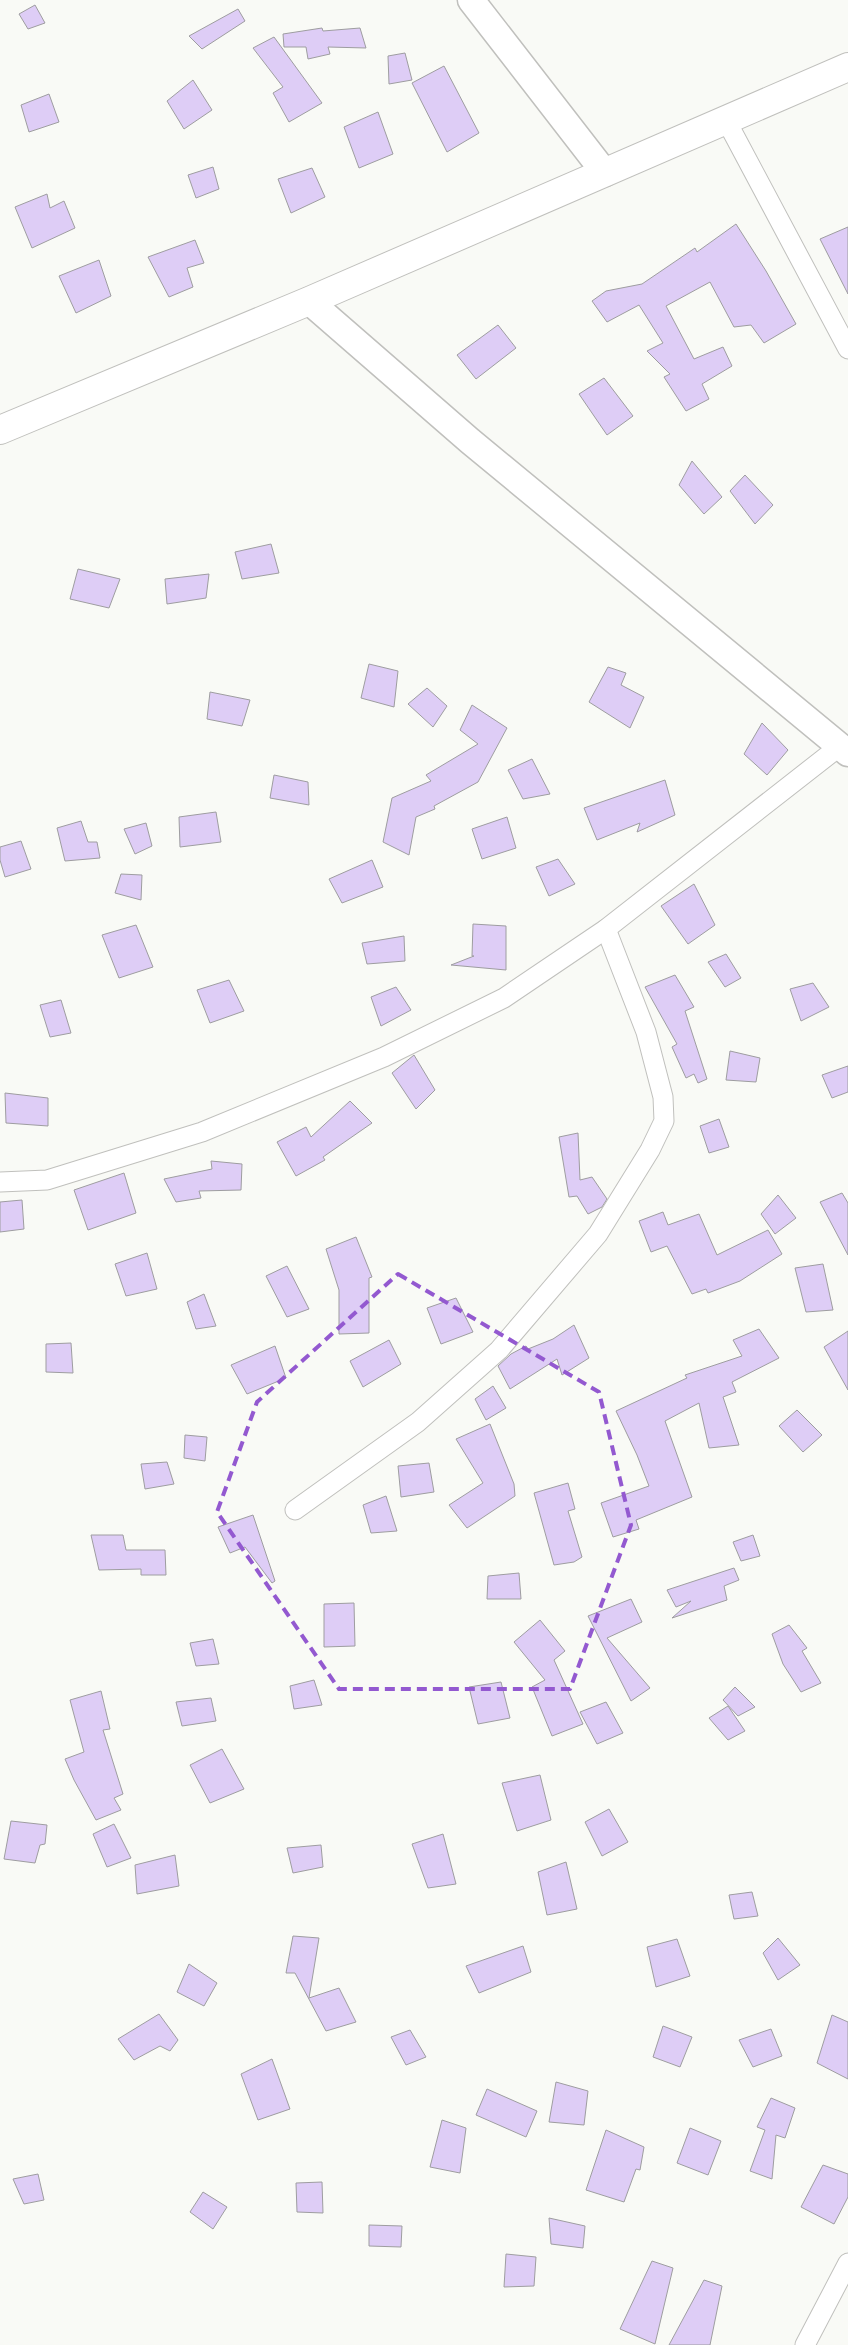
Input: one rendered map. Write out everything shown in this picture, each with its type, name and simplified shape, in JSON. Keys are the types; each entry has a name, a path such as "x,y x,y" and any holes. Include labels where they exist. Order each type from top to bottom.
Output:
{"main road":[{"path":"0,430 309,301 848,66"}],"street":[{"path":"471,0 605,173"},
{"path":"726,120 848,349"},
{"path":"0,1182 47,1180 202,1132 384,1057 504,998 606,930 844,750 470,441 309,301"},
{"path":"295,1510 418,1422 499,1350 598,1234 650,1150 664,1121 663,1097 646,1032 606,930"},
{"path":"805,2345 848,2263"}],"highlighted area":[{"path":"398,1274 599,1392 631,1525 570,1689 339,1689 217,1512 257,1402"}],"building":[{"path":"35,5 45,23 28,29 19,14"},
{"path":"238,9 245,21 202,49 189,36"},
{"path":"322,28 323,31 360,28 366,48 328,47 330,54 308,59 306,47 284,47 283,34"},
{"path":"274,37 322,103 289,122 273,93 283,87 253,48"},
{"path":"405,53 412,80 389,84 388,56"},
{"path":"444,66 479,133 447,152 412,83"},
{"path":"193,80 212,110 184,129 167,101"},
{"path":"49,94 59,122 29,132 21,105"},
{"path":"378,112 393,154 359,168 344,127"},
{"path":"213,167 219,189 196,198 188,175"},
{"path":"312,168 325,197 291,213 278,179"},
{"path":"47,194 50,208 64,201 75,228 32,248 15,207"},
{"path":"736,224 766,271 796,324 764,343 751,325 734,327 710,282 666,306 694,359 723,347 732,366 702,384 709,399 686,411 664,377 670,374 647,351 663,343 639,305 607,322 592,301 606,291 642,284 695,248 697,252"},
{"path":"848,227 848,294 820,239"},
{"path":"195,240 204,263 187,268 193,287 169,297 148,257"},
{"path":"99,260 111,296 76,313 59,276"},
{"path":"498,325 516,348 476,379 457,355"},
{"path":"604,378 633,416 607,435 579,394"},
{"path":"692,461 722,497 704,514 679,485"},
{"path":"745,475 773,505 755,524 730,491"},
{"path":"271,544 279,573 242,579 235,552"},
{"path":"78,569 120,579 109,608 70,599"},
{"path":"209,574 206,598 167,604 165,579"},
{"path":"369,664 398,671 394,707 361,698"},
{"path":"608,667 626,673 621,685 644,697 630,728 589,702"},
{"path":"427,688 447,706 433,727 408,704"},
{"path":"210,692 250,700 242,726 207,719"},
{"path":"472,705 507,728 478,782 434,806 435,809 416,817 409,855 383,842 392,798 431,781 426,775 478,744 460,730"},
{"path":"762,723 788,750 767,775 744,754"},
{"path":"532,759 550,794 523,799 508,770"},
{"path":"274,775 308,782 309,805 270,798"},
{"path":"665,780 675,815 637,832 640,823 597,840 584,808"},
{"path":"216,812 221,842 180,847 179,817"},
{"path":"507,817 516,848 482,859 472,829"},
{"path":"81,821 88,842 97,842 100,858 65,861 57,828"},
{"path":"146,823 152,846 135,854 124,829"},
{"path":"21,841 31,869 5,877 0,860 0,847"},
{"path":"558,859 575,884 549,896 536,867"},
{"path":"372,860 383,887 342,903 329,879"},
{"path":"121,874 142,875 141,900 115,893"},
{"path":"694,884 715,925 688,944 661,906"},
{"path":"473,924 506,926 506,970 451,965 474,956 472,956"},
{"path":"136,925 153,967 119,978 102,935"},
{"path":"404,936 405,961 367,964 362,943"},
{"path":"726,954 741,978 725,987 708,962"},
{"path":"675,975 694,1007 685,1011 707,1079 698,1083 694,1074 686,1078 672,1047 677,1044 645,987"},
{"path":"229,980 244,1011 210,1023 197,990"},
{"path":"813,983 829,1007 801,1021 790,989"},
{"path":"396,987 411,1010 381,1026 371,997"},
{"path":"61,1000 71,1033 50,1037 40,1005"},
{"path":"730,1051 760,1058 756,1082 726,1080"},
{"path":"414,1055 435,1090 416,1109 392,1073"},
{"path":"848,1066 848,1092 832,1098 822,1075"},
{"path":"5,1093 48,1098 48,1126 6,1123"},
{"path":"350,1101 372,1123 323,1157 325,1160 296,1176 277,1142 306,1127 311,1137"},
{"path":"719,1119 729,1147 709,1153 700,1126"},
{"path":"578,1133 580,1180 592,1177 607,1199 602,1207 588,1214 577,1196 569,1197 559,1137"},
{"path":"211,1161 242,1164 241,1190 199,1191 201,1198 176,1202 164,1179 212,1169"},
{"path":"124,1173 136,1213 88,1230 74,1190"},
{"path":"842,1193 848,1203 848,1255 820,1202"},
{"path":"778,1195 796,1218 775,1234 761,1214"},
{"path":"22,1200 24,1229 0,1232 0,1202"},
{"path":"663,1212 668,1225 699,1214 717,1255 768,1230 782,1254 740,1281 708,1293 706,1289 692,1294 667,1246 651,1252 639,1221"},
{"path":"356,1237 372,1277 369,1278 369,1333 339,1334 339,1290 326,1249"},
{"path":"147,1253 157,1289 126,1296 115,1264"},
{"path":"823,1264 833,1310 806,1312 795,1268"},
{"path":"287,1266 309,1309 287,1317 266,1276"},
{"path":"204,1294 216,1326 196,1329 187,1302"},
{"path":"456,1298 473,1332 441,1344 427,1308"},
{"path":"574,1325 589,1358 562,1375 557,1359 510,1389 498,1366 511,1354 526,1346 528,1349 553,1339"},
{"path":"759,1329 779,1358 732,1382 736,1392 723,1397 739,1445 709,1448 699,1403 665,1421 692,1497 636,1520 639,1529 613,1537 601,1503 649,1486 637,1455 616,1411 687,1378 685,1375 742,1356 733,1340"},
{"path":"848,1331 848,1390 824,1347"},
{"path":"389,1340 401,1364 363,1387 350,1361"},
{"path":"71,1343 73,1373 46,1372 46,1344"},
{"path":"275,1346 286,1378 247,1394 231,1365"},
{"path":"493,1386 506,1408 486,1420 475,1399"},
{"path":"797,1410 822,1435 803,1452 779,1426"},
{"path":"490,1424 514,1484 515,1496 467,1528 449,1505 483,1483 456,1439"},
{"path":"185,1435 207,1437 205,1461 184,1458"},
{"path":"167,1462 174,1484 145,1489 141,1464"},
{"path":"429,1463 434,1492 401,1497 398,1466"},
{"path":"568,1483 575,1509 568,1511 582,1557 574,1562 554,1565 534,1493"},
{"path":"386,1496 397,1531 371,1533 363,1505"},
{"path":"253,1515 275,1581 272,1583 245,1547 230,1553 218,1527"},
{"path":"91,1535 123,1535 126,1550 165,1550 166,1575 141,1575 141,1569 99,1570"},
{"path":"753,1535 760,1556 741,1561 733,1542"},
{"path":"734,1568 739,1580 724,1586 727,1600 672,1618 691,1601 676,1607 667,1590"},
{"path":"519,1573 521,1599 487,1599 488,1576"},
{"path":"631,1599 642,1622 607,1638 650,1688 631,1701 588,1616"},
{"path":"354,1603 355,1646 324,1647 324,1604"},
{"path":"540,1620 565,1651 554,1660 583,1724 552,1736 532,1687 545,1680 514,1642"},
{"path":"789,1625 807,1648 802,1651 821,1683 801,1692 783,1664 772,1634"},
{"path":"213,1639 219,1664 196,1666 190,1643"},
{"path":"314,1680 322,1705 294,1709 290,1686"},
{"path":"501,1682 510,1718 478,1724 469,1687"},
{"path":"735,1687 755,1707 738,1716 723,1700"},
{"path":"101,1691 110,1729 103,1730 123,1794 114,1798 121,1810 96,1820 65,1759 84,1752 70,1700"},
{"path":"211,1698 216,1721 182,1726 176,1702"},
{"path":"606,1702 623,1733 597,1744 580,1712"},
{"path":"728,1706 745,1731 728,1740 709,1718"},
{"path":"222,1749 244,1789 210,1803 190,1765"},
{"path":"540,1775 551,1820 517,1831 502,1783"},
{"path":"609,1809 628,1842 602,1856 585,1822"},
{"path":"11,1821 47,1825 45,1844 40,1845 35,1863 4,1859"},
{"path":"114,1824 131,1858 107,1867 93,1834"},
{"path":"443,1834 456,1884 428,1888 412,1844"},
{"path":"321,1845 323,1867 293,1873 287,1848"},
{"path":"175,1855 179,1886 137,1894 135,1865"},
{"path":"566,1862 577,1909 547,1915 538,1872"},
{"path":"752,1892 758,1916 734,1919 729,1895"},
{"path":"293,1936 319,1938 309,1998 339,1988 356,2022 326,2031 295,1973 286,1973"},
{"path":"778,1938 800,1965 778,1980 763,1953"},
{"path":"677,1939 690,1976 656,1987 647,1947"},
{"path":"523,1946 531,1972 479,1993 466,1966"},
{"path":"189,1964 217,1983 204,2006 177,1992"},
{"path":"159,2014 178,2040 170,2051 160,2046 134,2060 118,2039"},
{"path":"832,2015 848,2022 848,2079 817,2063"},
{"path":"663,2026 692,2037 680,2067 653,2057"},
{"path":"771,2029 782,2056 753,2067 739,2040"},
{"path":"410,2030 426,2057 406,2065 391,2037"},
{"path":"272,2059 290,2109 258,2120 241,2074"},
{"path":"556,2082 588,2091 584,2125 549,2122"},
{"path":"487,2089 537,2111 526,2137 476,2115"},
{"path":"771,2098 795,2108 785,2138 776,2135 772,2179 750,2171 765,2130 757,2127"},
{"path":"442,2120 466,2128 460,2173 430,2167"},
{"path":"690,2128 721,2141 708,2175 677,2163"},
{"path":"606,2130 644,2147 640,2170 636,2169 624,2202 586,2190"},
{"path":"823,2165 848,2174 848,2197 834,2224 801,2207"},
{"path":"38,2174 44,2200 24,2204 13,2179"},
{"path":"322,2182 323,2213 297,2212 296,2183"},
{"path":"203,2192 227,2207 213,2229 190,2212"},
{"path":"549,2218 585,2226 583,2248 551,2244"},
{"path":"369,2225 402,2226 401,2247 369,2246"},
{"path":"506,2254 536,2257 534,2286 504,2287"},
{"path":"652,2261 673,2268 655,2344 620,2329"},
{"path":"704,2280 722,2286 710,2345 669,2345"}]}
